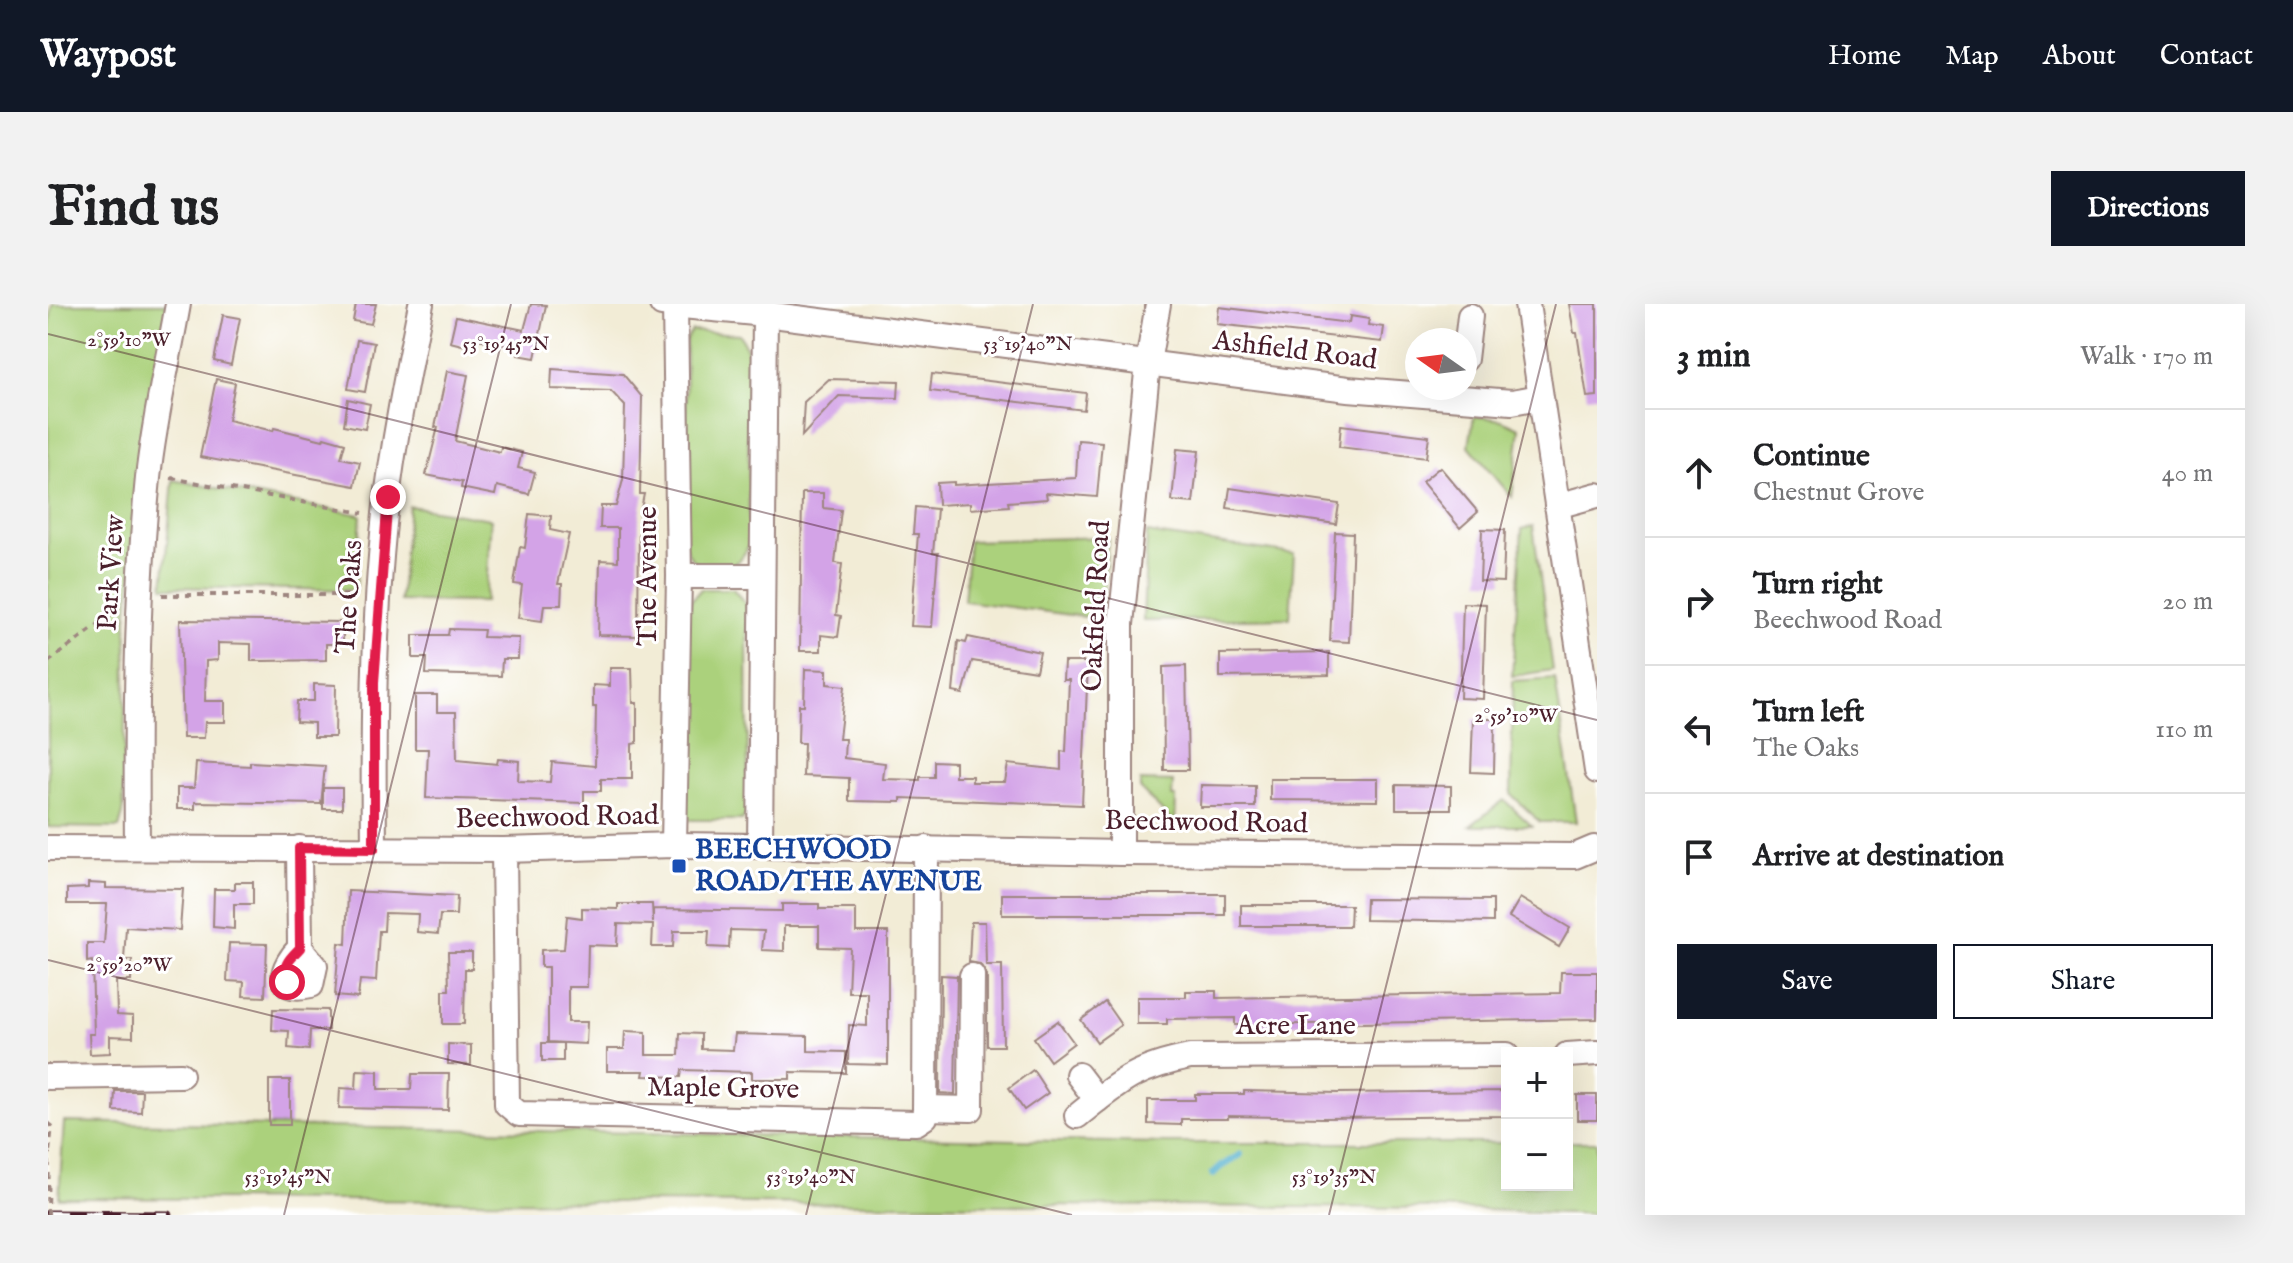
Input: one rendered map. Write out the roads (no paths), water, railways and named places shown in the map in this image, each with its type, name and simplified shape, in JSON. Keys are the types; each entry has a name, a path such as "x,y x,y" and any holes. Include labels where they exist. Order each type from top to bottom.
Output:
{"street":[{"name":"Park View","path":"137,848 138,595 149,474 178,304"},
{"name":"The Oaks","path":"374,849 374,682 385,517 421,304"},
{"name":"Oakfield Road","path":"1121,853 1121,624 1148,363 1158,304"},
{"path":"1527,304 1597,771"},
{"name":"Ashfield Road","path":"668,305 765,314 1348,389 1405,391"},
{"name":"The Avenue","path":"668,305 679,576 674,845"},
{"path":"760,846 765,314"},
{"path":"1469,328 1470,316"},
{"name":"Ashfield Road","path":"1477,396 1512,402 1540,397"},
{"path":"1557,506 1597,495"},
{"path":"679,576 761,576"},
{"name":"Beechwood Road","path":"48,848 504,850 674,845 1121,853 1575,856 1596,848"},
{"path":"299,848 300,948"},
{"path":"926,848 925,1108 971,1109 972,976"},
{"name":"Maple Grove","path":"504,850 507,1104 519,1114 916,1123 925,1117 925,1108"},
{"path":"1573,1055 1597,1053"},
{"name":"Acre Lane","path":"1077,1116 1126,1077 1157,1064 1190,1057 1501,1055"},
{"path":"48,1077 181,1075"},
{"path":"1078,1075 1097,1100"}],"waterway":[{"path":"1213,1174 1240,1155"}],"railway":[{"path":"48,1214 168,1215"}],"place":[{"name":"BEECHWOOD ROAD/THE AVENUE","path":"679,866"}]}
